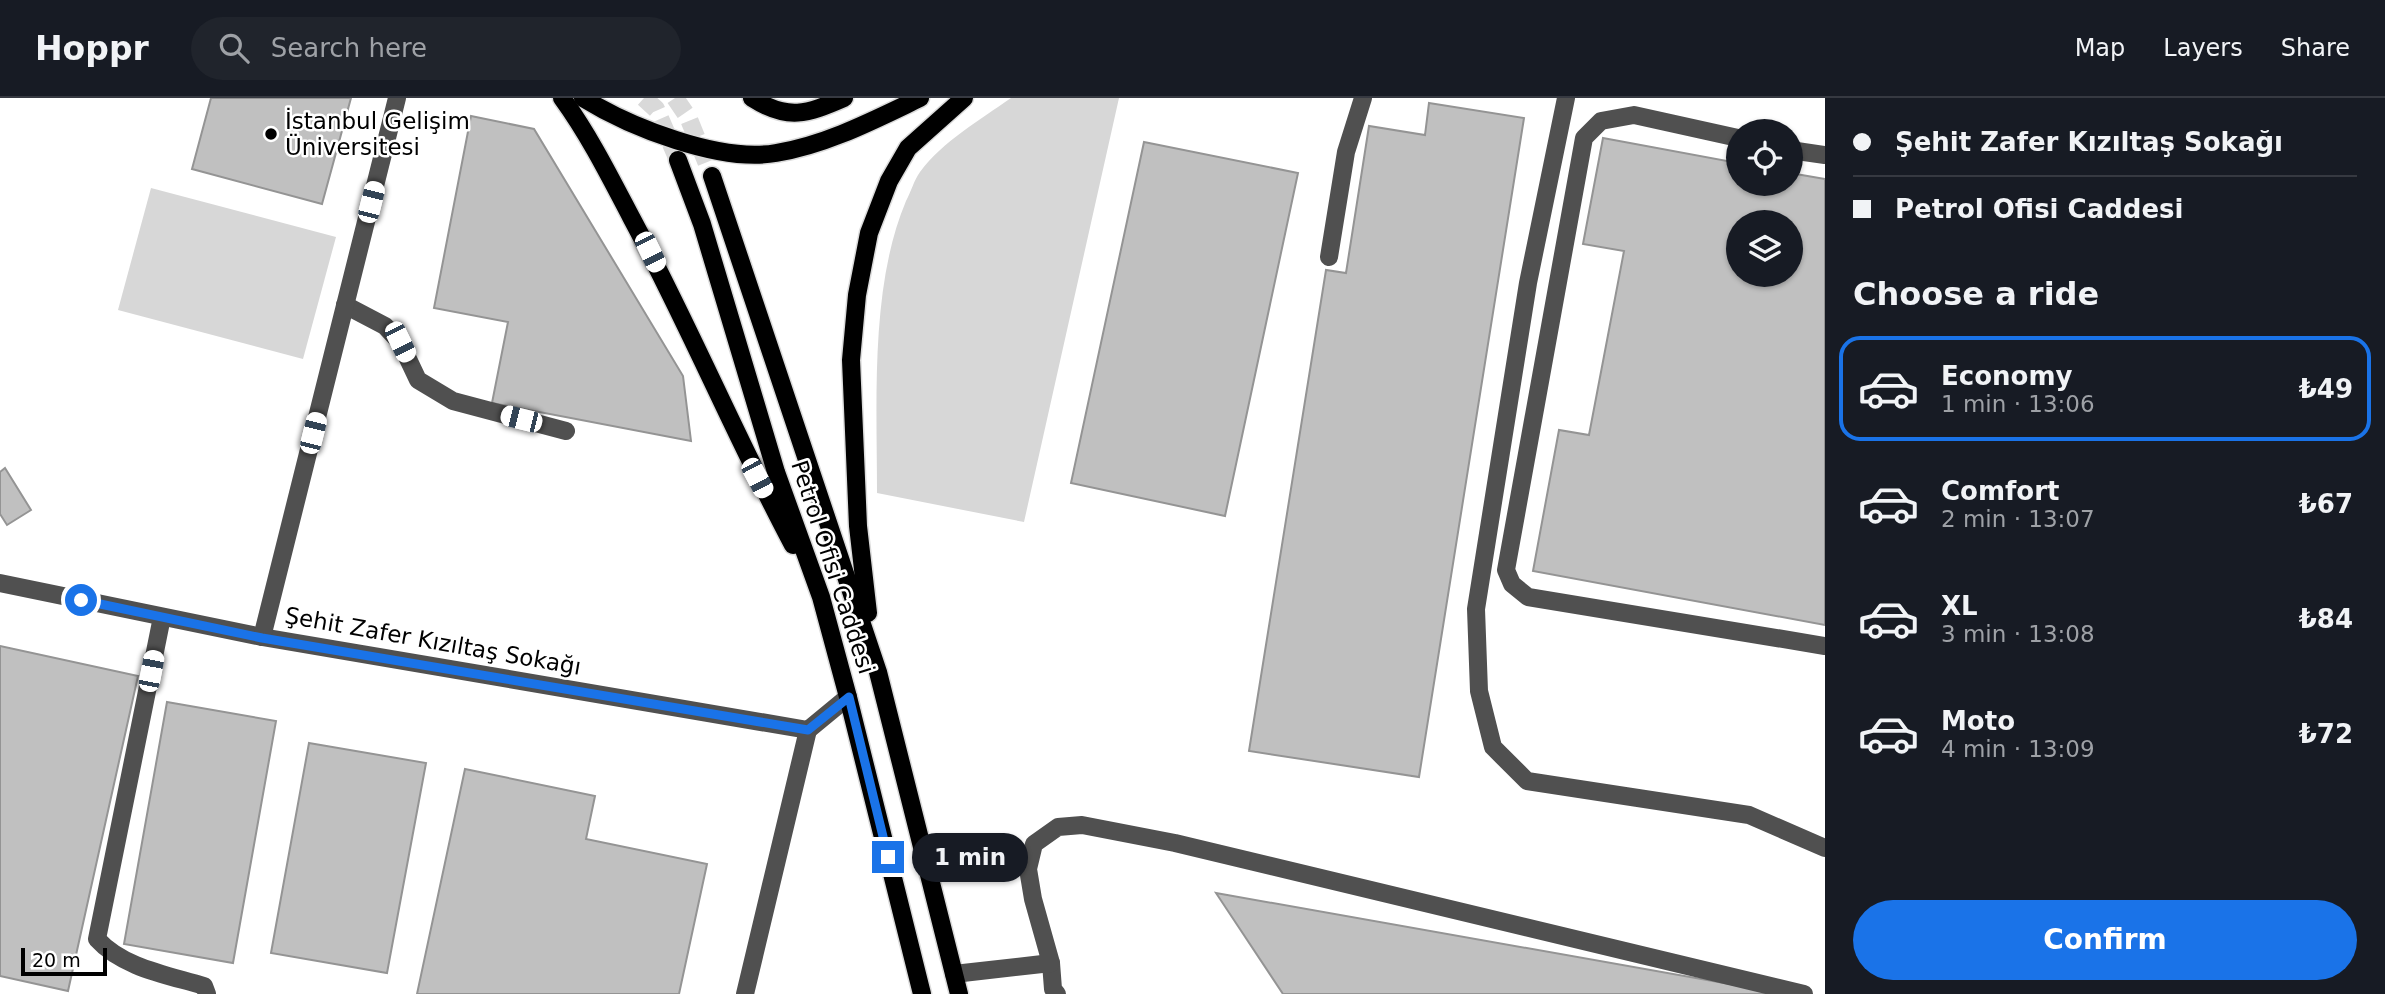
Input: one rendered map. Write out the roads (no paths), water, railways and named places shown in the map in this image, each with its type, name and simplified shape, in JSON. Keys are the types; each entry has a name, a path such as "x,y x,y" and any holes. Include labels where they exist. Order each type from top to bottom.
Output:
{"main road":[{"path":"562,98 577,119 650,252 757,478 821,597"},
{"path":"583,98 637,127 690,144 744,155 774,154 813,144 920,98"},
{"path":"752,98 770,110 797,113 844,98"},
{"path":"878,672 864,589 858,526 851,360 857,295 869,233 889,181 908,148 964,98"},
{"name":"Petrol Ofisi Caddesi","path":"678,160 702,224 776,472 821,597 849,697 922,994"},
{"name":"Petrol Ofisi Caddesi","path":"712,176 878,672 959,994"}],"street":[{"path":"262,638 397,98"},
{"path":"1329,257 1346,152 1363,98"},
{"path":"1566,98 1528,283 1476,609 1479,691 1493,747 1527,780 1749,815 1825,848"},
{"path":"1726,135 1634,115 1601,121 1584,138 1506,570 1512,584 1528,597 1825,646"},
{"path":"1803,152 1825,155"},
{"path":"345,305 385,326 400,342 418,380 453,401 566,430"},
{"name":"Şehit Zafer Kızıltaş Sokağı","path":"0,583 262,638 808,730"},
{"path":"162,617 97,939 109,953 204,986 207,994"},
{"path":"746,994 808,730 849,697"},
{"path":"1058,994 1053,989 1051,963 1033,899 1028,869 1034,844 1058,827 1082,825 1175,843 1804,994"},
{"path":"954,974 1051,963"}],"tunnel":[{"path":"644,98 656,109 678,160"},
{"path":"675,98 688,117 712,176"}],"place":[{"name":"İstanbul Gelişim Üniversitesi","path":"271,134"}]}
